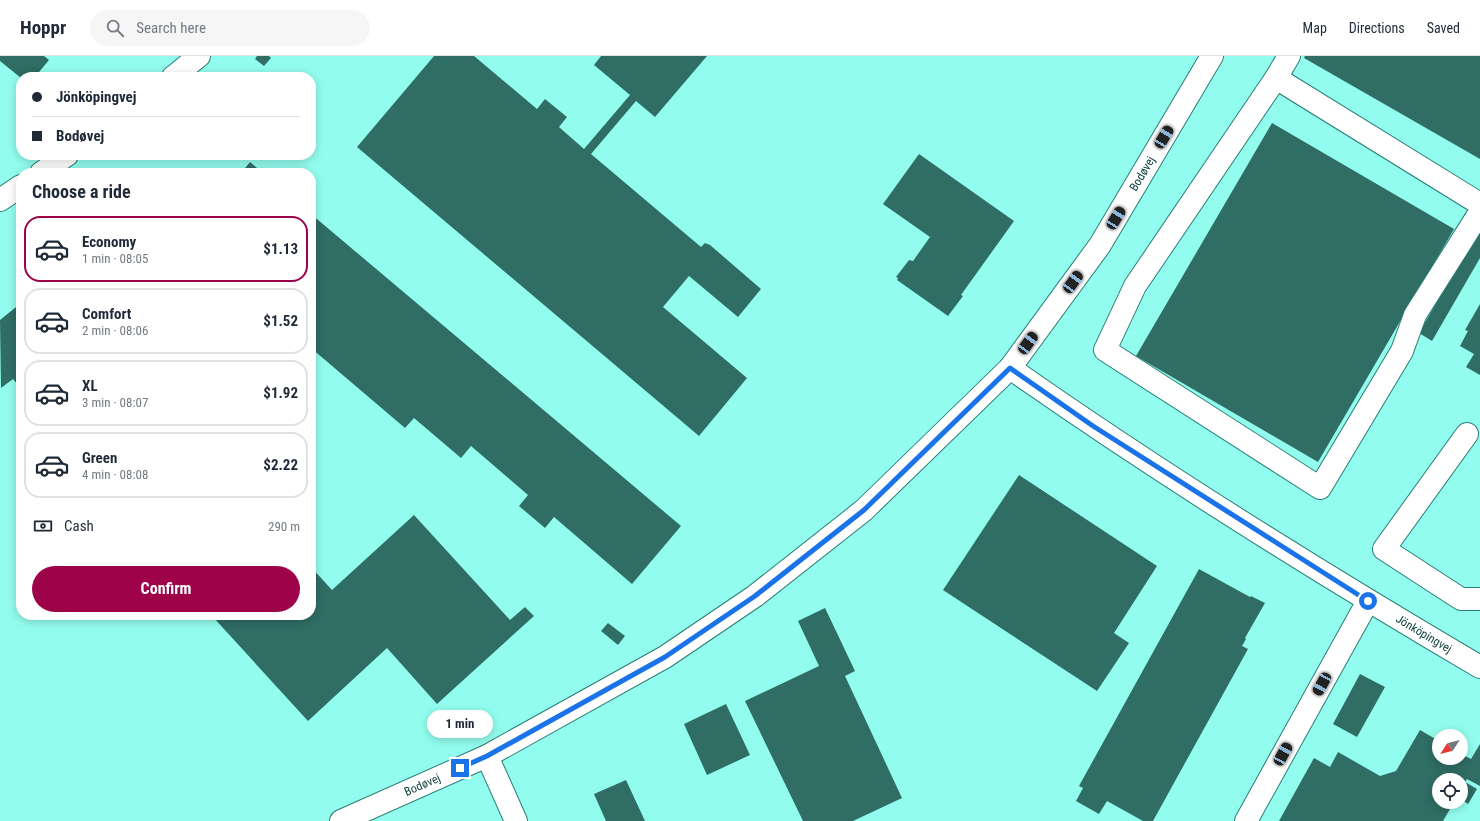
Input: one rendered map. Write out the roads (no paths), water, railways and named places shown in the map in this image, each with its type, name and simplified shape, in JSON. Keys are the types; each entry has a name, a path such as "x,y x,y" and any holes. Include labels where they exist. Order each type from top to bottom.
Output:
{"street":[{"path":"178,72 199,56"},
{"name":"Bodøvej","path":"341,821 487,756 665,657 755,596 864,510 1010,368 1100,245 1212,56"},
{"path":"1289,56 1276,78 1135,286 1105,350 1320,488 1402,351 1415,315 1480,212"},
{"path":"1276,78 1480,204"},
{"path":"48,168 60,160"},
{"path":"0,200 16,189"},
{"name":"Jönköpingvej","path":"1010,368 1093,426 1368,601 1480,667"},
{"path":"1467,434 1384,549 1461,599 1480,599"},
{"path":"1246,821 1368,601"},
{"path":"487,756 516,821"}]}
